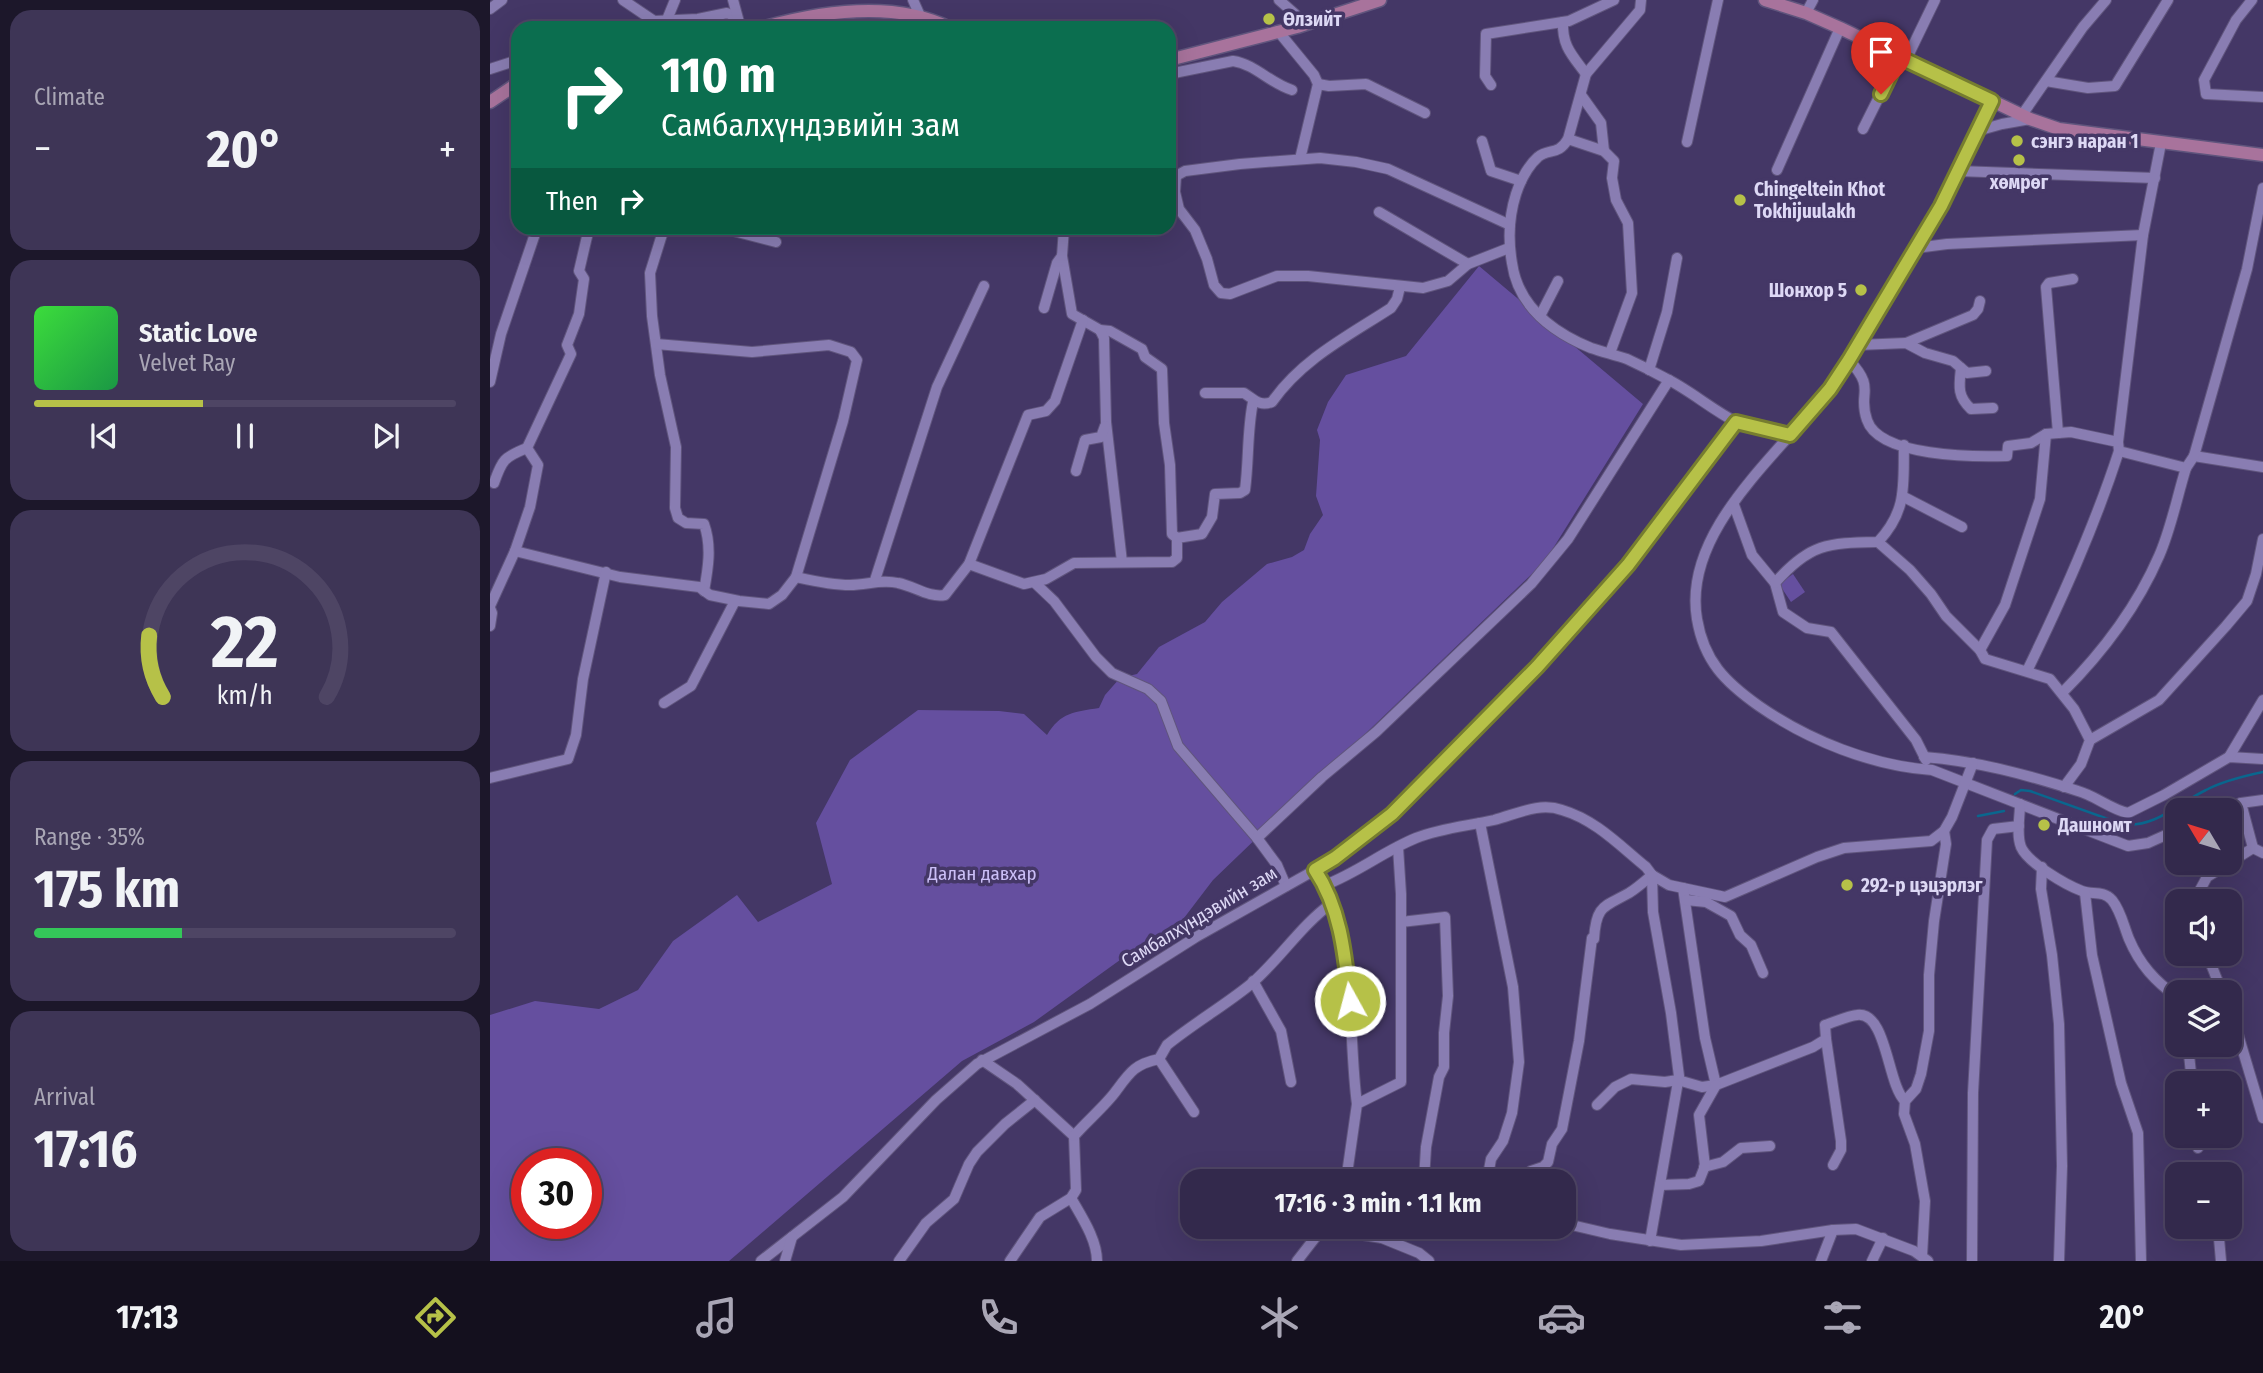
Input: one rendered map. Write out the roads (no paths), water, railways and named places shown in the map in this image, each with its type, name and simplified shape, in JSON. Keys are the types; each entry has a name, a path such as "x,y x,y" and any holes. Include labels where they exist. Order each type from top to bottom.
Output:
{"main road":[{"path":"1176,58 1297,27 1380,0"},
{"path":"1765,0 1806,13 2026,117 2059,129 2263,155"},
{"path":"786,21 845,11 930,21"},
{"path":"490,102 511,88"}],"street":[{"path":"490,9 502,0"},
{"path":"666,21 675,0"},
{"path":"733,0 740,21"},
{"path":"913,0 922,18"},
{"path":"1279,0 1295,14 1297,27"},
{"path":"1491,85 1485,76 1486,34 1563,22 1615,0"},
{"path":"1642,0 1640,10 1586,74 1568,139 1560,150 1538,156 1521,181 1515,196 1510,225 1510,248 1518,290 1531,308 1570,338 1669,380 1736,422 1790,435"},
{"path":"1687,142 1718,0"},
{"path":"1806,13 1813,0"},
{"path":"1863,129 1935,0"},
{"path":"1977,131 2026,117 2046,81 2083,27 2106,0"},
{"path":"2046,81 2088,88 2115,86 2168,0"},
{"path":"2252,0 2236,20 2204,80 2206,94 2263,97"},
{"path":"625,1 654,21"},
{"path":"673,21 727,13 736,21"},
{"path":"1563,22 1562,37 1565,45 1586,74"},
{"path":"1777,170 1840,28"},
{"path":"1278,31 1318,83 1300,159"},
{"path":"1176,73 1233,61 1242,62 1284,88 1292,90"},
{"path":"490,69 511,62"},
{"path":"1318,83 1329,86 1366,84 1425,113"},
{"path":"1580,95 1601,122 1604,151"},
{"path":"1992,101 1941,206 1849,360 1830,389 1766,462 1734,505 1708,547 1696,581 1700,633 1709,657 1719,673 1755,703 1802,733 1850,752 1914,769 1932,770 2128,846 2148,844 2165,836"},
{"path":"1568,139 1604,151 1614,161 1612,178 1616,200 1628,223 1632,293 1610,353"},
{"path":"1482,141 1491,171 1521,181"},
{"path":"2027,671 2075,570 2099,510 2118,447 2143,235 2161,143"},
{"path":"1176,176 1185,171 1300,159 1343,160 1379,166 1510,225"},
{"path":"1958,171 2155,178"},
{"path":"2062,693 2095,660 2138,597 2160,554 2186,468 2194,456 2247,269 2263,188"},
{"path":"1176,195 1180,209 1195,230 1214,285 1222,293 1230,294 1277,276 1308,276 1423,289 1448,281 1468,264 1510,248"},
{"path":"1379,212 1468,264"},
{"path":"490,382 501,334 535,235"},
{"path":"494,483 502,461 527,448 571,354 567,345 579,314 583,279 579,271 587,235"},
{"path":"662,235 650,273 660,374 676,447 675,508 678,518 686,523 704,524 707,531 709,563 704,591"},
{"path":"749,235 776,242"},
{"path":"1064,235 1062,256 1072,314 1142,349 1151,362 1162,369 1164,423 1170,465 1172,534 1177,538 1202,534 1212,517 1215,494 1240,493 1245,490 1249,462 1248,426 1253,402 1251,397 1244,393 1205,393"},
{"path":"1916,248 1947,244 2143,235"},
{"path":"1044,308 1057,263 1062,256"},
{"path":"1649,370 1667,312 1677,258"},
{"path":"2058,433 2046,287 2049,283 2073,279"},
{"path":"1540,316 1558,281"},
{"path":"875,580 937,387 984,286"},
{"path":"1253,402 1272,402 1287,383 1316,356 1391,308 1400,287"},
{"path":"1858,345 1906,342 1973,315 1980,301"},
{"path":"796,577 830,585 864,584 875,580 899,583 937,597 945,595 969,564 1028,415 1046,411 1055,401 1083,320"},
{"path":"1100,330 1104,338 1106,422 1122,562"},
{"path":"1906,342 1925,353 1953,362 1967,373 1986,371"},
{"path":"515,551 620,577 699,587 710,595 735,601 769,604 782,595 796,577 844,421 857,360 851,352 829,345 752,352 656,344"},
{"path":"1849,360 1864,380 1865,414 1870,427 1886,439 1924,452 1969,457 2007,456 2008,446 2031,443 2046,434 2071,432 2186,468"},
{"path":"1961,368 1960,397 1965,404 1971,409 1993,408"},
{"path":"1257,838 1322,777 1376,732 1531,584 1568,539 1669,380"},
{"path":"1076,471 1086,440 1101,437 1106,422"},
{"name":"Самбалхүндэвийн зам","path":"761,1261 843,1197 936,1100 982,1060 1090,1004 1166,954 1335,858 1392,814 1537,667 1635,556 1736,422"},
{"path":"1980,650 2005,605 2040,498 2046,434"},
{"path":"1775,583 1791,564 1810,550 1836,543 1878,541 1892,527 1902,496 1904,445"},
{"path":"490,626 490,607 515,551 530,507 538,465 527,448"},
{"path":"2194,456 2263,467"},
{"path":"1902,496 1962,527"},
{"path":"1734,505 1752,555 1775,583 1783,612 1807,628 1830,632 1916,740 1932,770"},
{"path":"969,564 1024,584 1046,579 1074,563 1172,562 1177,558 1177,538"},
{"path":"2064,787 2081,764 2090,740 2159,700 2247,601 2263,539"},
{"path":"1878,541 1910,570 1946,616 1980,650 1985,659 2050,679 2074,709 2090,740"},
{"path":"490,778 568,759 576,735 583,679 606,572"},
{"path":"1034,582 1054,601 1096,657 1112,673 1148,689 1161,701 1178,746 1257,838 1277,866 1286,886"},
{"path":"664,703 691,686 735,601"},
{"path":"1924,757 1973,763 2064,787 2085,793 2118,810 2130,813 2229,757 2263,701"},
{"path":"2229,757 2263,759"},
{"path":"1325,885 1350,875 1398,846 1430,833 1539,807 1563,810 1599,828 1652,875 1669,885 1725,897 1831,852 1864,845 1926,842 1944,831 1967,784 1973,763"},
{"path":"2242,803 2263,800"},
{"path":"2020,804 2022,850 2042,867 2085,893 2104,894 2111,898 2138,958 2147,972 2165,988"},
{"path":"2242,807 2253,848 2263,853"},
{"path":"1480,823 1513,987 1519,1062 1512,1113 1503,1141 1491,1159 1490,1169"},
{"path":"1972,1261 1973,1093 1987,840 1989,832 1995,828 2019,826"},
{"path":"1576,1226 1681,1245 1761,1241 1856,1229 1883,1238 1925,1259 1925,1201 1915,1144 1904,1114 1905,1101 1916,1089 1921,1074 1929,1031 1934,921 1946,844 1944,831"},
{"path":"1357,1104 1401,1082 1398,846"},
{"path":"2200,889 2207,877 2253,848"},
{"path":"2042,867 2040,890 2052,955 2059,1024 2063,1166 2059,1261"},
{"path":"1315,870 1325,885 1337,919 1350,1001 1352,1066 1357,1104 1348,1169"},
{"path":"1650,1241 1678,1080 1671,1013 1653,912 1652,875"},
{"path":"1537,1169 1548,1162 1552,1144 1562,1129 1579,1041 1592,939 1598,915 1604,905 1629,893 1652,875"},
{"path":"1660,1185 1699,1181 1704,1167 1699,1115 1716,1085 1705,1038 1683,888"},
{"path":"2085,893 2092,955 2122,1083 2138,1133 2141,1261"},
{"path":"1686,900 1706,902 1731,916 1740,935 1751,945 1763,973"},
{"path":"1074,1136 1116,1091 1123,1078 1145,1062 1159,1059 1167,1045 1253,981 1289,947 1316,914 1332,903"},
{"path":"1401,922 1445,917 1448,996 1444,1067 1439,1077 1425,1169"},
{"path":"1253,981 1281,1031 1290,1082"},
{"path":"1833,1165 1841,1150 1841,1142 1825,1025 1856,1015 1866,1015 1872,1019 1882,1037 1898,1094 1905,1101"},
{"path":"1597,1105 1615,1087 1631,1079 1665,1082 1678,1080 1702,1087 1716,1085 1813,1047 1826,1039"},
{"path":"2242,1047 2261,1098 2263,1118"},
{"path":"1159,1059 1194,1112"},
{"path":"982,1060 1017,1084 1074,1136 1076,1190 1071,1198 1040,1217 1010,1261"},
{"path":"899,1261 926,1223 954,1199 969,1164 977,1153 1005,1124 1035,1100"},
{"path":"1704,1167 1723,1161 1741,1148 1770,1146"},
{"path":"1071,1198 1093,1241 1097,1261"},
{"path":"1821,1261 1833,1230"},
{"path":"785,1261 792,1237"},
{"path":"1872,1261 1883,1238"},
{"path":"1297,1261 1314,1239"},
{"path":"1384,1239 1419,1253 1429,1261"},
{"path":"2219,1239 2221,1261"}],"waterway":[{"path":"2015,794 2021,790 2030,791 2122,824 2134,825 2156,819 2219,784 2263,772"},
{"path":"1978,816 2004,811"}],"place":[{"name":"Өлзийт","path":"1269,19"},
{"name":"сэнгэ наран 1","path":"2017,141"},
{"name":"хөмрөг","path":"2019,160"},
{"name":"Chingeltein Khot Tokhijuulakh","path":"1740,200"},
{"name":"Шонхор 5","path":"1861,290"},
{"name":"Дашномт","path":"2044,825"},
{"name":"292-р цэцэрлэг","path":"1847,885"}],"park label":[{"name":"Далан давхар","path":"982,873"}]}
